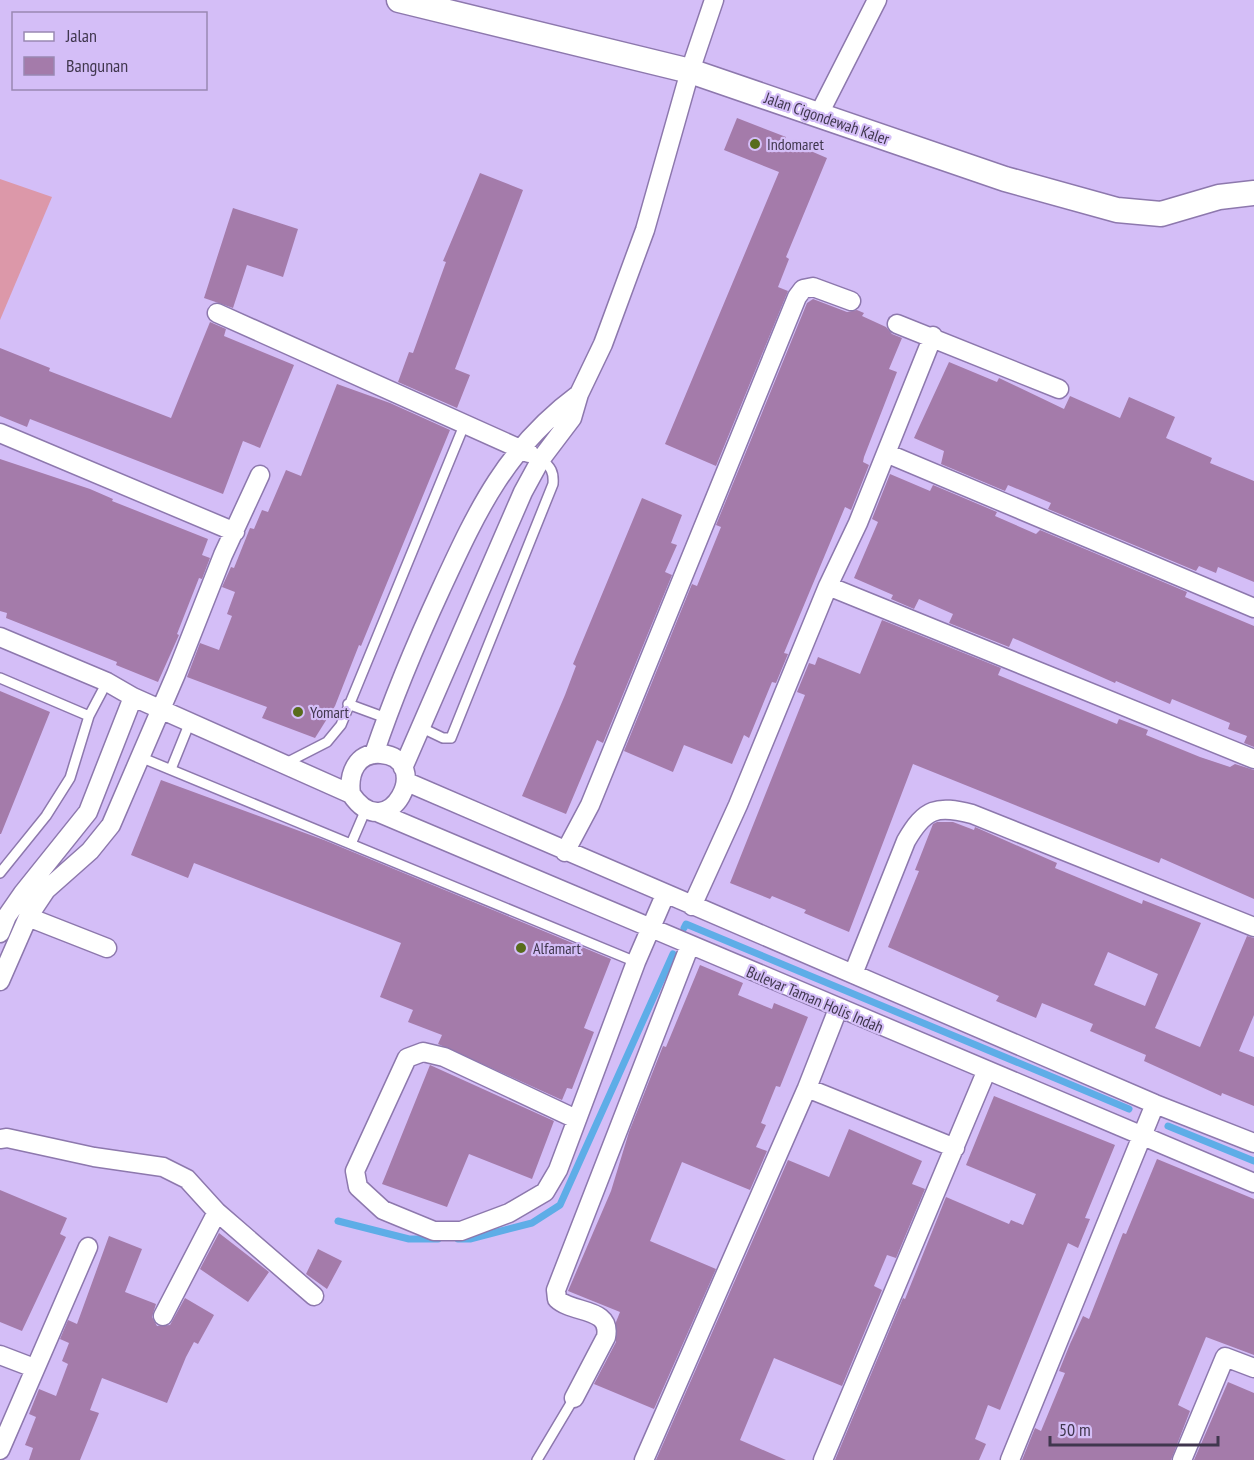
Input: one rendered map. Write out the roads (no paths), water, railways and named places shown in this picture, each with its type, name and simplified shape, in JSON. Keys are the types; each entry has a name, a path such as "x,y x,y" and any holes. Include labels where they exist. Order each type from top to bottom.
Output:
{"main road":[{"name":"Jalan Cigondewah Kaler","path":"399,0 690,71 1005,178 1117,210 1161,214 1219,197 1254,193"}],"street":[{"path":"0,637 107,682 133,698 351,794 372,810 392,808 403,797 405,775 420,727 512,517 541,459 572,418 579,394 603,344 642,240 690,71 714,0"},
{"path":"819,114 878,0"},
{"path":"565,852 590,805 797,297 802,289 813,287 851,301"},
{"path":"217,313 541,459"},
{"path":"897,324 933,336 1059,389"},
{"path":"692,906 738,806 828,586 858,524 933,336"},
{"path":"374,754 416,643 481,504 519,449 559,409 579,394"},
{"path":"0,433 235,532"},
{"path":"886,453 1254,608"},
{"path":"0,981 28,916 46,890 90,850 111,825 223,555 260,475"},
{"path":"828,586 1254,759"},
{"path":"0,933 7,916 23,893 88,812 133,698"},
{"path":"351,794 349,781 353,768 362,759 374,754 385,754 405,775"},
{"name":"Bulevar Taman Holis Indah","path":"405,775 565,852 658,912 690,945 986,1072 1254,1183"},
{"path":"853,974 906,841 917,822 928,813 949,808 972,814 1254,927"},
{"name":"Bulevar Taman Holis Indah","path":"372,810 658,912 692,906 1155,1104 1254,1143"},
{"path":"576,1119 444,1057 423,1052 407,1058 355,1171 358,1187 383,1210 434,1231 461,1231 509,1213 545,1192 558,1170 636,962 658,912"},
{"path":"28,916 106,948"},
{"path":"574,1398 606,1337 608,1328 606,1322 599,1316 562,1304 557,1299 556,1290 690,945"},
{"path":"644,1460 807,1088 838,1009"},
{"path":"823,1460 986,1072"},
{"path":"807,1088 955,1148"},
{"path":"1010,1460 1155,1104"},
{"path":"0,1139 7,1138 94,1157 163,1167 187,1179 217,1212 314,1296"},
{"path":"163,1316 217,1212"},
{"path":"0,1450 88,1247"},
{"path":"0,1355 34,1368"},
{"path":"1182,1460 1225,1357 1254,1368"}],"lane":[{"path":"283,764 335,735 465,423"},
{"path":"420,727 443,738 451,738 553,484 550,467 541,459"},
{"path":"0,678 89,717"},
{"path":"0,873 46,816 70,778 89,717 107,682"},
{"path":"348,704 386,718"},
{"path":"171,769 190,722"},
{"path":"140,756 636,962"},
{"path":"351,844 372,810"},
{"path":"537,1460 574,1398"}],"waterway":[{"path":"684,928 686,924 1129,1109"},
{"path":"458,1239 470,1239 532,1223 560,1205 673,954"},
{"path":"1168,1126 1254,1161"},
{"path":"338,1221 409,1239 438,1239"}],"place":[{"name":"Indomaret","path":"755,144"},
{"name":"Yomart","path":"298,712"},
{"name":"Alfamart","path":"521,948"}]}
